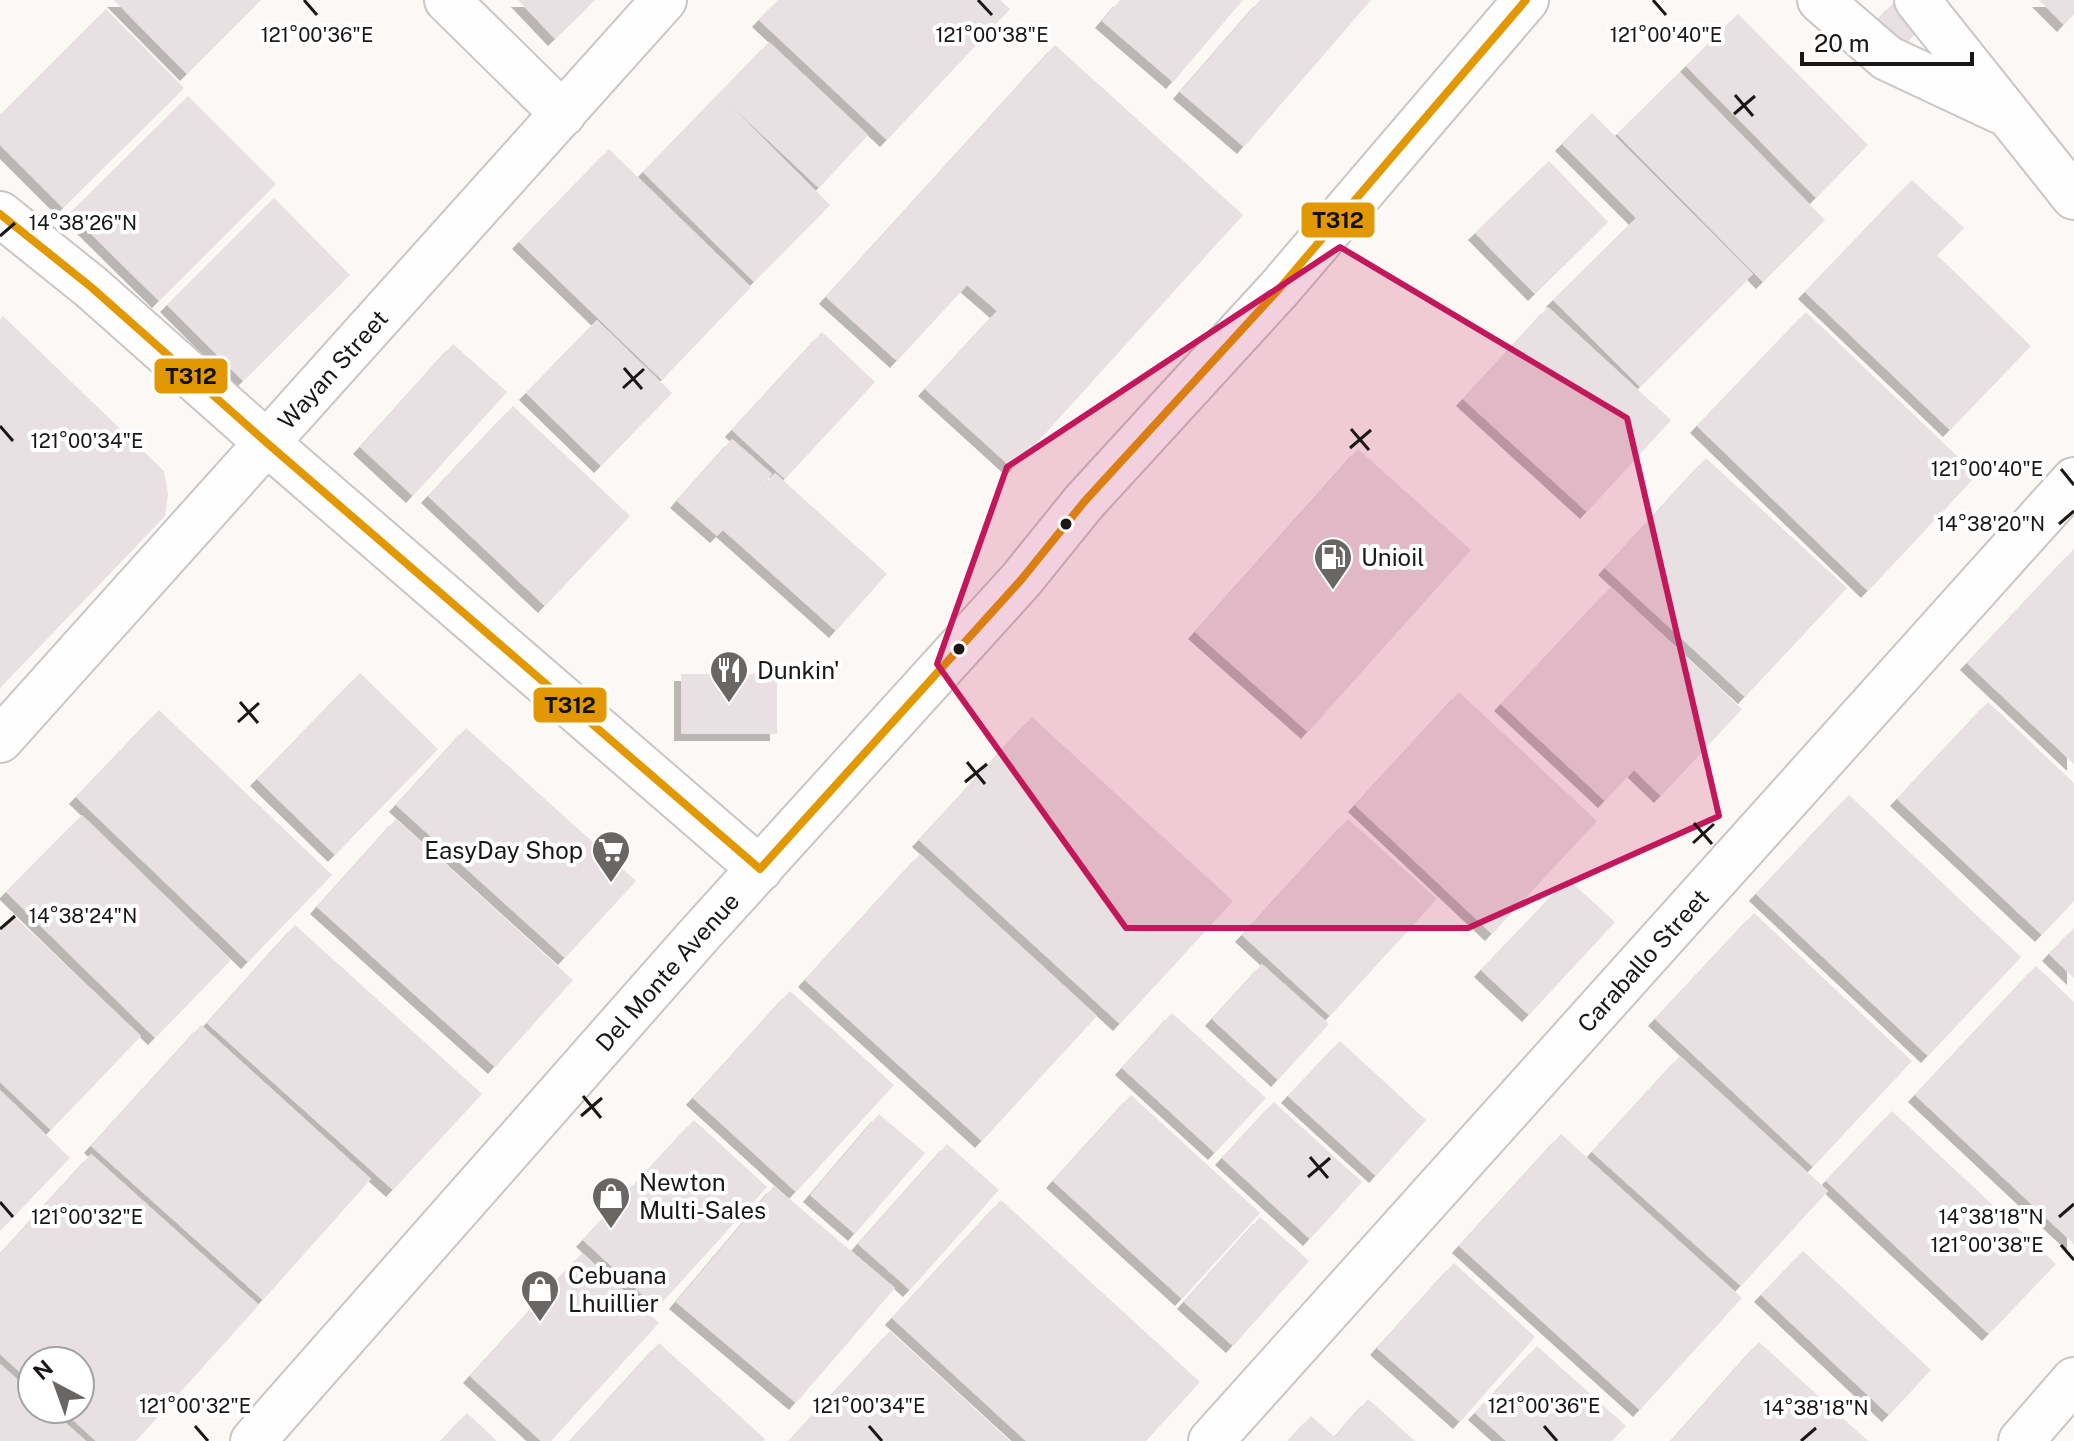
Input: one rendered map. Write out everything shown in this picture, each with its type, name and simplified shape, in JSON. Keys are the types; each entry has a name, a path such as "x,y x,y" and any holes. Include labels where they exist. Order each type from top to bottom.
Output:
{"street":[{"path":"447,0 563,114"},
{"name":"Wayan Street","path":"0,740 664,0"},
{"name":"Del Monte Avenue","path":"253,1441 699,935 1021,580 1084,502 1279,289 1526,0"},
{"path":"1820,0 1887,58 2006,114"},
{"path":"1917,0 2074,197"},
{"path":"0,214 91,287 760,869"},
{"name":"Caraballo Street","path":"1211,1441 2074,480"},
{"path":"2021,1441 2074,1380"}],"highlighted area":[{"path":"1340,247 1627,418 1719,816 1468,928 1126,928 937,664 1007,467"}],"building":[{"path":"114,0 261,0 187,74"},
{"path":"518,0 595,0 555,39"},
{"path":"778,0 1000,0 1010,9 887,140 759,20"},
{"path":"1120,0 1243,0 1173,82 1102,21"},
{"path":"1260,0 1371,0 1244,147 1180,92"},
{"path":"2039,0 2074,0 2074,14 2064,25"},
{"path":"1893,3 1921,28 1899,51 1873,25"},
{"path":"106,9 184,88 63,208 0,145 0,115"},
{"path":"1738,14 1868,145 1816,198 1686,66"},
{"path":"769,42 868,135 819,188 724,99 830,205 754,282 643,172"},
{"path":"1055,45 1243,215 1013,469 925,389 997,311 967,285 897,361 826,297"},
{"path":"1680,72 1825,220 1763,282 1617,134"},
{"path":"188,96 276,184 159,301 70,213"},
{"path":"1592,113 1753,274 1640,387 1553,300 1636,218 1562,144"},
{"path":"609,149 751,287 662,380 519,242"},
{"path":"1549,161 1608,222 1535,294 1475,233"},
{"path":"1912,180 1964,228 1937,255 2031,346 1950,430 1805,292"},
{"path":"274,198 350,275 243,381 167,305"},
{"path":"1548,307 1671,420 1587,512 1463,399"},
{"path":"1806,312 1977,475 1868,591 1697,426"},
{"path":"3,316 164,471 168,494 165,516 0,688 0,320"},
{"path":"597,320 672,393 601,466 526,393"},
{"path":"822,332 875,382 785,479 732,430"},
{"path":"453,344 507,392 413,496 360,447"},
{"path":"513,406 630,516 545,606 428,496"},
{"path":"732,439 772,474 740,512 775,473 887,574 836,631 723,530 717,536 677,501"},
{"name":"Unioil","path":"1358,449 1471,550 1308,732 1195,632"},
{"path":"1706,458 1847,588 1745,697 1605,568"},
{"path":"2074,549 2074,764 1967,663"},
{"path":"1611,587 1742,709 1661,796 1634,770 1605,801 1501,704"},
{"path":"360,673 438,749 335,855 257,779"},
{"name":"Dunkin'","path":"681,674 777,674 777,734 681,734"},
{"path":"1459,692 1597,821 1492,934 1355,805"},
{"path":"1988,702 2074,783 2074,901 2042,935 1897,799"},
{"path":"159,710 332,875 248,962 76,797"},
{"path":"1032,717 1233,901 1120,1024 919,840"},
{"path":"466,728 636,881 565,958 396,805"},
{"path":"1849,795 2021,957 1928,1056 1756,894"},
{"path":"82,815 231,960 155,1038 6,892"},
{"path":"396,819 573,980 495,1067 317,907"},
{"path":"1348,819 1437,899 1330,1016 1242,935"},
{"path":"920,854 1097,1016 982,1141 805,980"},
{"path":"1568,879 1615,922 1529,1015 1481,970"},
{"path":"1754,913 1912,1061 1813,1167 1655,1019"},
{"path":"15,917 141,1036 51,1130 0,1082 0,933"},
{"path":"295,925 482,1094 393,1190 207,1023"},
{"path":"2074,928 2074,978 2049,954"},
{"path":"1262,964 1329,1024 1278,1080 1212,1019"},
{"path":"2036,966 2074,1002 2074,1244 1915,1095"},
{"path":"790,991 894,1085 796,1192 693,1098"},
{"path":"1172,1013 1266,1098 1215,1153 1122,1068"},
{"path":"201,1025 371,1179 263,1300 91,1146"},
{"path":"1340,1041 1426,1120 1376,1176 1288,1096"},
{"path":"1680,1056 1828,1191 1741,1286 1592,1152"},
{"path":"0,1090 70,1158 0,1231"},
{"path":"1131,1095 1260,1213 1182,1299 1053,1181"},
{"path":"1274,1102 1362,1182 1310,1239 1222,1158"},
{"path":"1892,1111 2056,1264 1989,1334 1826,1181"},
{"path":"879,1114 925,1153 855,1234 810,1195"},
{"path":"694,1120 767,1187 657,1308 583,1240"},
{"path":"1561,1134 1742,1298 1640,1410 1459,1246"},
{"path":"947,1144 999,1190 910,1290 858,1244"},
{"path":"91,1154 259,1305 136,1441 96,1441 78,1425 96,1425 96,1345 16,1345 16,1368 0,1354 0,1254"},
{"path":"774,1186 895,1288 796,1403 676,1302"},
{"path":"1001,1200 1200,1382 1146,1441 1026,1441 892,1318"},
{"path":"1260,1217 1309,1261 1233,1346 1184,1302"},
{"path":"1803,1251 1931,1370 1889,1415 1761,1295"},
{"path":"582,1253 659,1323 551,1441 541,1441 470,1376"},
{"path":"1454,1263 1535,1337 1460,1422 1377,1348"},
{"path":"890,1331 1010,1441 789,1441"},
{"path":"1759,1342 1868,1441 1671,1441"},
{"path":"659,1343 765,1439 764,1441 570,1441"},
{"path":"1537,1346 1626,1426 1612,1441 1506,1441 1475,1413"},
{"path":"0,1364 16,1378 16,1425 68,1425 86,1441 0,1441"},
{"path":"1368,1399 1415,1441 1288,1441 1311,1416 1335,1437"},
{"path":"467,1413 497,1441 441,1441"}],"transit line":[{"name":"T312","path":"760,869 1021,580 1084,502 1279,289 1526,0"},
{"name":"T312","path":"0,214 91,287 760,869"}],"place":[{"name":"Unioil","path":"1333,591"},
{"name":"Dunkin'","path":"729,704"},
{"name":"EasyDay Shop","path":"611,884"},
{"name":"Newton Multi-Sales","path":"611,1230"},
{"name":"Cebuana Lhuillier","path":"540,1323"}]}
